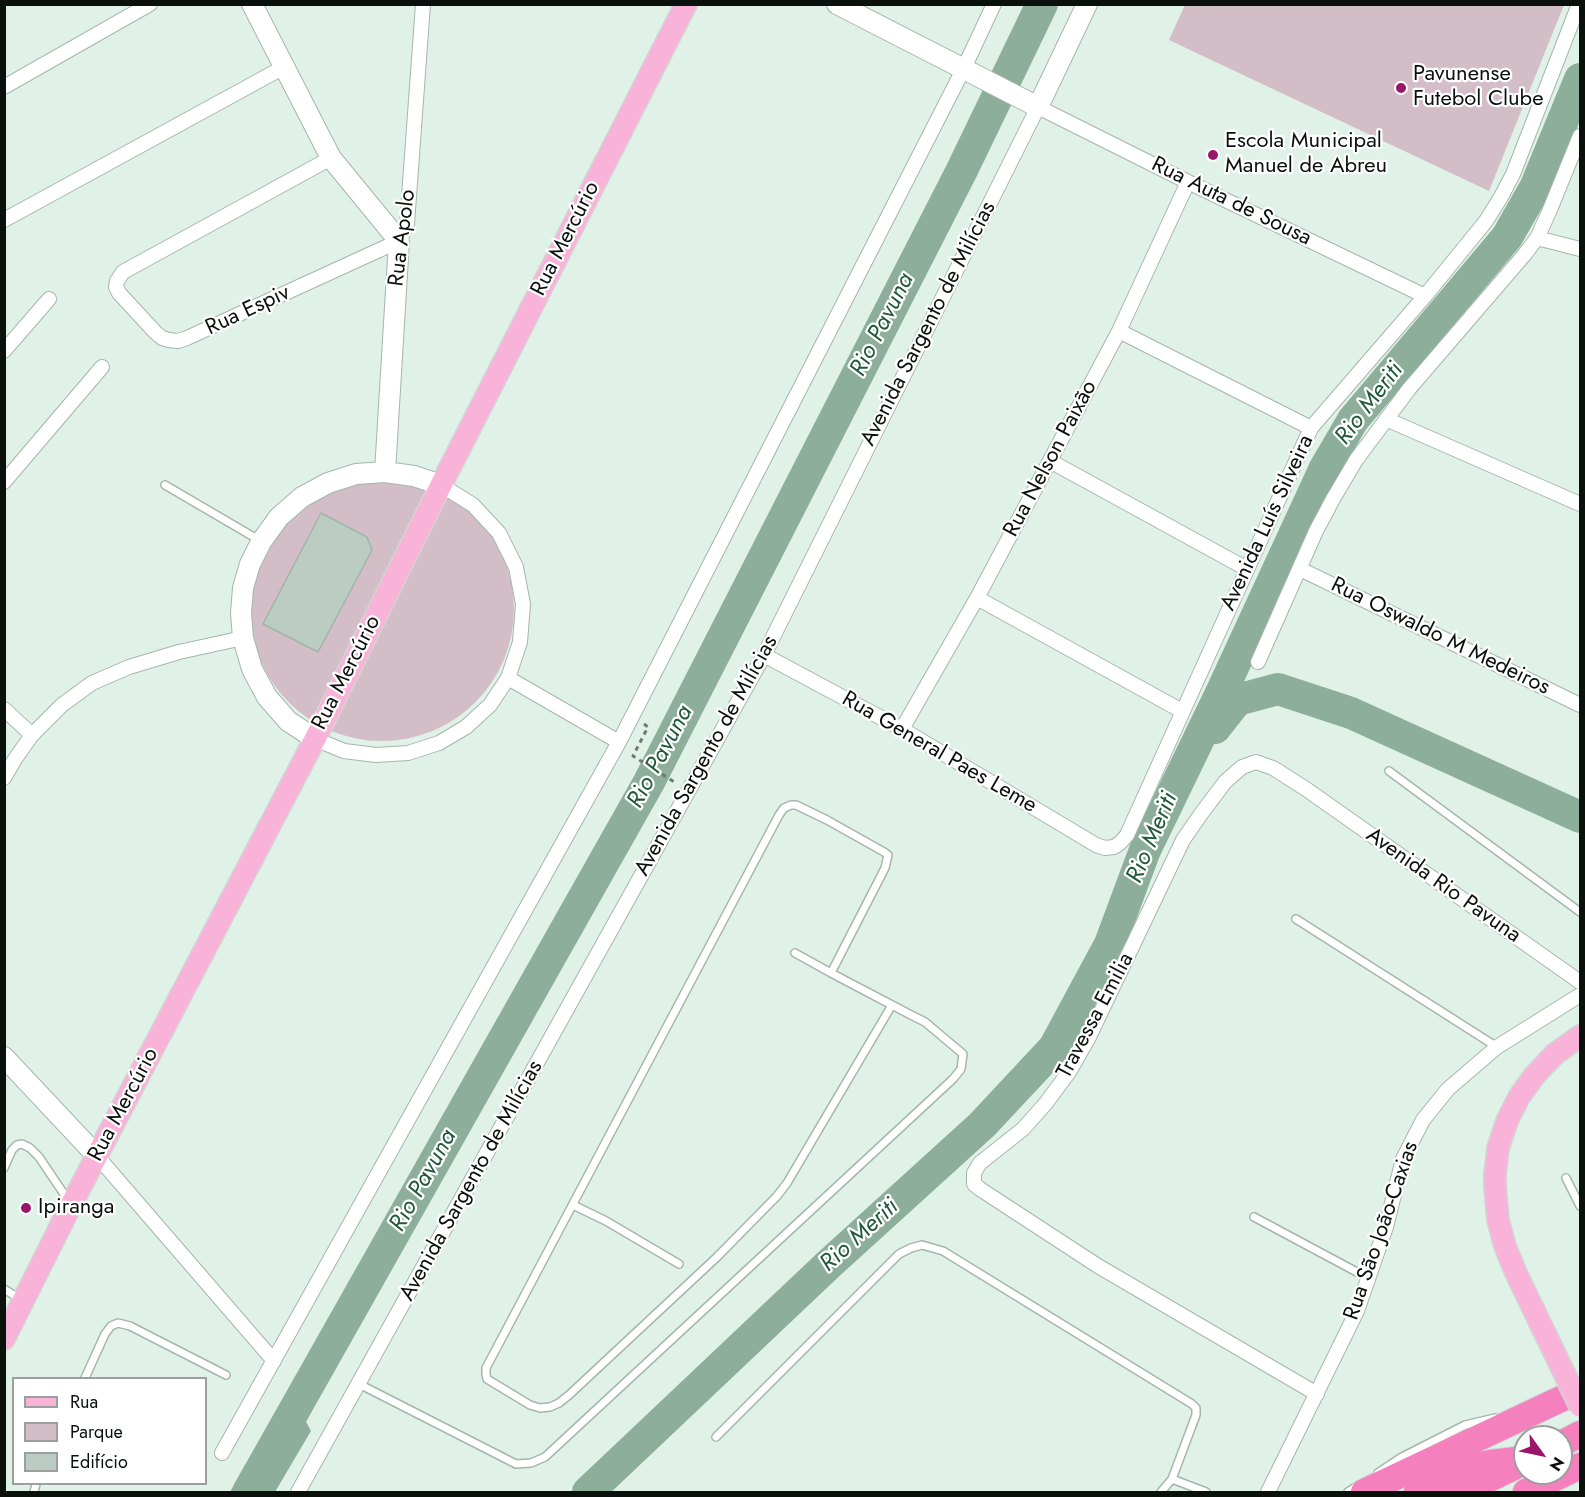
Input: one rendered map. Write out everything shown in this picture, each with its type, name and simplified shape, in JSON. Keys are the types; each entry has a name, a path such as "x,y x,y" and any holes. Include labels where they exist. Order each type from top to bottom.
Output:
{"highway":[{"path":"1368,1482 1581,1390"},
{"path":"1417,1492 1473,1466 1513,1461"},
{"path":"1462,1492 1513,1466"},
{"path":"1526,1492 1581,1466"}],"main road":[{"name":"Rua Mercúrio","path":"4,1339 71,1205 315,739 682,8"},
{"path":"1581,1036 1543,1065 1519,1097 1498,1148 1495,1175 1498,1220 1505,1246 1581,1406"}],"street":[{"path":"4,87 150,4"},
{"path":"252,4 331,158 399,241"},
{"name":"Rua Apolo","path":"385,472 399,241 406,224 423,4"},
{"path":"837,4 1032,104"},
{"path":"222,1452 619,742 968,70 994,4"},
{"name":"Avenida Sargento de Milícias","path":"298,1492 764,655 1032,104 1087,4"},
{"name":"Avenida Luís Silveira","path":"1114,847 1128,835 1311,428 1425,296 1486,221 1502,197 1579,4"},
{"path":"5,218 284,67"},
{"name":"Rua Auta de Sousa","path":"1032,104 1425,296"},
{"path":"1258,662 1333,498 1356,460 1409,390 1537,238 1550,213 1581,136"},
{"name":"Rua Espiv","path":"331,158 123,272 117,281 116,287 119,293 154,332 162,338 178,340 188,338 399,241"},
{"name":"Rua Nelson Paixão","path":"902,729 977,598 1119,331 1188,182"},
{"path":"1537,238 1581,249"},
{"path":"4,351 49,299"},
{"path":"1119,331 1311,428"},
{"path":"4,482 102,367"},
{"path":"1386,419 1581,504"},
{"path":"1050,461 1247,569"},
{"path":"385,472 414,476 441,485 473,505 499,533 516,567 523,604 522,623 520,642 508,678 490,705 466,727 439,743 408,753 376,755 344,751 315,739 288,721 267,697 252,669 243,638 241,613 243,588 250,564 261,542 279,517 302,497 328,483 356,474 385,472"},
{"name":"Rua Oswaldo M Medeiros","path":"1300,569 1581,705"},
{"path":"977,598 1182,711"},
{"path":"4,778 32,735 62,705 92,683 129,667 179,652 243,638"},
{"name":"Rua General Paes Leme","path":"764,655 902,729 1096,845 1105,848 1114,847"},
{"path":"508,678 619,742"},
{"path":"4,709 32,735"},
{"name":"Travessa Emilia","path":"1306,789 1273,768 1256,762 1242,767 1225,782 1183,840 1088,1039 1069,1072 1023,1129 980,1163 974,1173 974,1184 1048,1234 1162,1304 1317,1394"},
{"name":"Avenida Rio Pavuna","path":"1306,789 1581,982"},
{"name":"Rua São João-Caxias","path":"1269,1492 1357,1311 1386,1227 1402,1159 1423,1120 1448,1089 1497,1047 1581,995"},
{"path":"4,1057 97,1156 274,1361"}],"lane":[{"path":"165,485 261,542"},
{"path":"1389,771 1581,912"},
{"path":"831,974 885,868 888,855 826,820 796,805 791,805 784,808 779,815 486,1368 487,1379 530,1405 540,1408 550,1407 569,1395 717,1257 777,1196 787,1183 892,1005"},
{"path":"1296,919 1497,1047"},
{"path":"359,1384 516,1464 531,1463 545,1457 961,1070 963,1054 925,1022 795,953"},
{"path":"4,1168 12,1150 17,1145 22,1144 30,1148 50,1172 71,1205"},
{"path":"1566,1178 1581,1206"},
{"path":"573,1205 606,1221 679,1264"},
{"path":"1254,1217 1368,1278"},
{"path":"716,1437 899,1254 922,1245 943,1251 1196,1408 1196,1415 1172,1479 1161,1492"},
{"path":"4,1289 15,1315"},
{"path":"84,1377 105,1334 111,1326 118,1323 130,1326 226,1375"},
{"path":"1172,1479 1206,1492"},
{"path":"1348,1492 1368,1482"}],"path":[{"path":"648,727 633,756 677,783"}],"green space":[{"name":"Pavunense Futebol Clube","path":"1185,4 1564,5 1489,191 1169,40"},
{"path":"395,477 408,479 444,492 466,507 484,525 504,558 512,583 514,609 512,635 499,671 484,693 466,711 444,726 408,739 369,741 356,739 320,726 298,711 280,693 265,671 252,635 250,596 252,583 265,547 280,525 298,507 320,492 356,479"}],"shaded area":[{"path":"283,1399 298,1406 311,1431 275,1492 230,1492"}],"building":[{"path":"321,513 367,537 372,550 318,652 263,624"}],"waterway":[{"name":"Rio Pavuna","path":"248,1492 649,782 962,170 1042,4"},
{"name":"Rio Meriti","path":"588,1492 829,1264 982,1125 1054,1048 1110,944 1145,850 1222,691 1325,468 1353,420 1507,237 1535,188 1580,79"},
{"path":"1215,728 1237,700 1278,689 1351,713 1580,817"}],"place":[{"name":"Pavunense Futebol Clube","path":"1401,88"},
{"name":"Escola Municipal Manuel de Abreu","path":"1213,155"},
{"name":"Ipiranga","path":"26,1208"}]}
